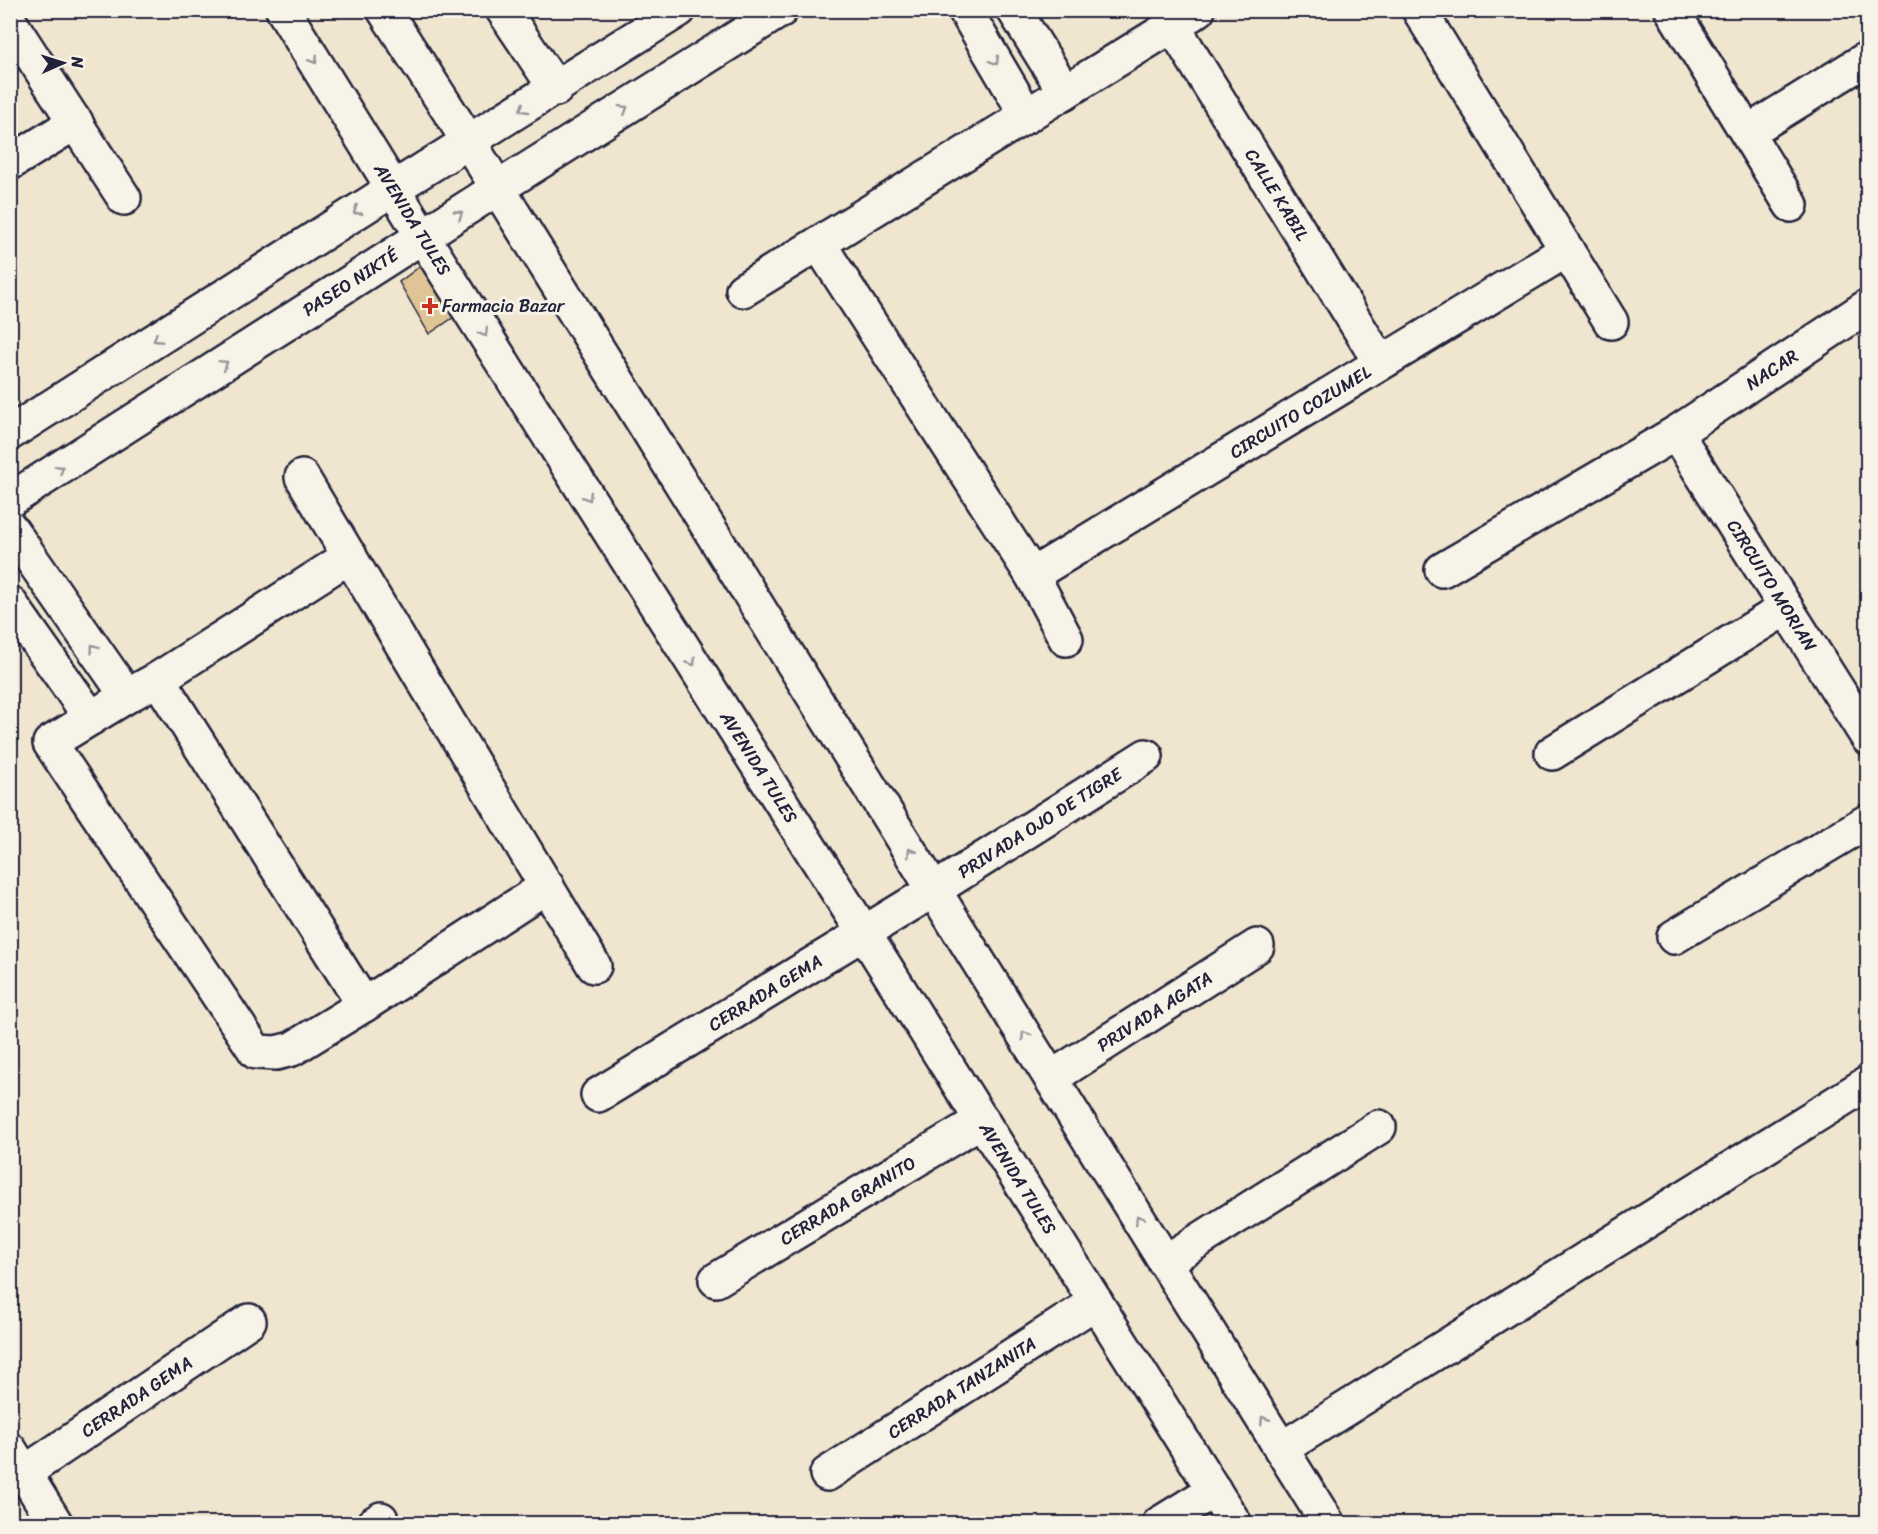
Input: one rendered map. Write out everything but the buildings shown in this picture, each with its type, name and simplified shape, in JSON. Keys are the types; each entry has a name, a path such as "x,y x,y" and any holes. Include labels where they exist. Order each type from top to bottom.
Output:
{"street":[{"name":"AVENIDA TULES","path":"283,10 423,237 1235,1524"},
{"path":"384,10 498,188 1328,1524"},
{"path":"503,10 556,89"},
{"path":"10,433 394,188 556,89 679,10"},
{"name":"PASEO NIKTÉ","path":"10,500 781,10"},
{"path":"965,10 1028,116"},
{"path":"1014,10 1065,92"},
{"path":"1419,10 1611,322"},
{"path":"1672,10 1791,204"},
{"path":"743,290 1186,18"},
{"name":"CALLE KABIL","path":"1186,18 1380,362"},
{"path":"10,22 124,198"},
{"path":"1748,132 1868,58"},
{"path":"10,163 76,122"},
{"path":"819,244 1032,575 1066,639"},
{"name":"CIRCUITO COZUMEL","path":"1032,575 1567,250"},
{"name":"NACAR","path":"1442,570 1676,433 1868,306"},
{"name":"CIRCUITO MORIAN","path":"1676,433 1868,738"},
{"path":"302,477 594,966"},
{"path":"10,528 127,696"},
{"path":"350,556 158,679 50,743 256,1052 276,1053 292,1049 547,886"},
{"path":"10,603 91,718"},
{"path":"1552,753 1786,608"},
{"path":"158,679 364,1005"},
{"name":"PRIVADA OJO DE TIGRE","path":"934,890 1146,756"},
{"path":"1674,937 1868,821"},
{"name":"CERRADA GEMA","path":"598,1095 934,890"},
{"name":"PRIVADA AGATA","path":"1051,1078 1257,946"},
{"path":"1281,1449 1868,1083"},
{"name":"CERRADA GRANITO","path":"716,1280 982,1120"},
{"path":"1166,1262 1379,1127"},
{"name":"CERRADA TANZANITA","path":"827,1474 1096,1302"},
{"name":"CERRADA GEMA","path":"17,1461 249,1321"},
{"path":"17,1461 56,1524"},
{"path":"1159,1524 1214,1490"}],"place":[{"name":"Farmacia Bazar","path":"430,306"}]}
